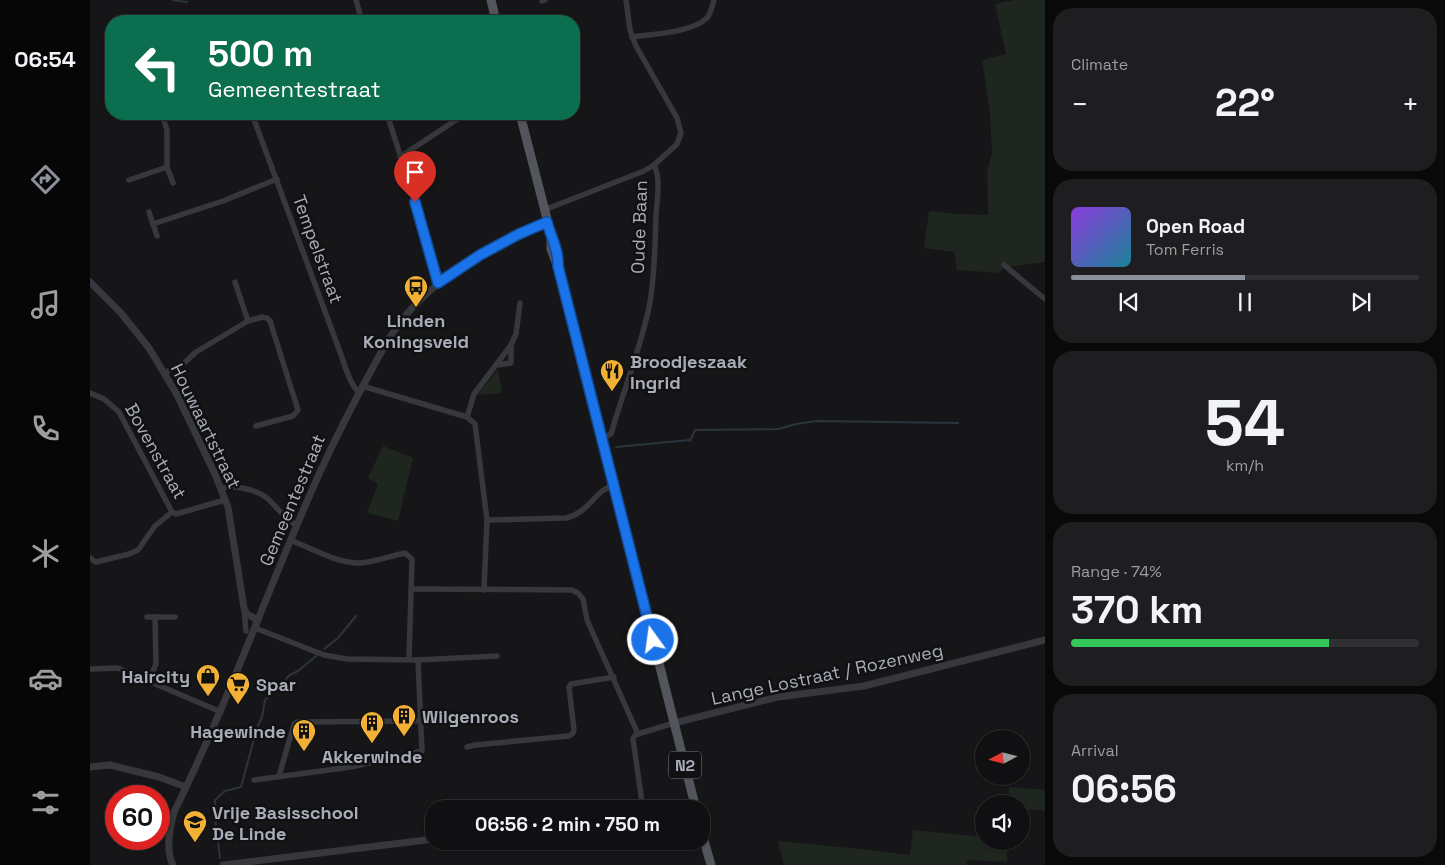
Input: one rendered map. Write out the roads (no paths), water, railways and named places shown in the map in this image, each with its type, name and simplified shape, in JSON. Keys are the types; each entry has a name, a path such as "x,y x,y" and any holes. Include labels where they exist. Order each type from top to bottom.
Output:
{"main road":[{"path":"491,0 495,15"},
{"name":"N2","path":"522,120 552,239 551,249 558,266 674,723 690,800"},
{"path":"707,850 711,865"}],"street":[{"path":"356,0 360,15"},
{"name":"Oude Baan","path":"602,438 611,434 650,303 657,177 654,165 677,144 681,133 680,125 632,37 626,0"},
{"path":"632,37 678,30 695,24 709,15 714,0"},
{"path":"164,120 167,130 167,167 173,183"},
{"name":"Tempelstraat","path":"254,120 352,384 355,390 360,389"},
{"path":"389,120 438,283"},
{"path":"400,157 456,120"},
{"path":"544,210 644,172 654,165"},
{"path":"130,180 167,167"},
{"path":"153,224 223,201 277,179"},
{"path":"149,212 157,236"},
{"name":"Gemeentestraat","path":"173,865 170,851 170,825 175,810 221,712 296,524 360,389 402,320 438,283 480,255 519,234 547,222"},
{"path":"1004,265 1045,299"},
{"name":"Houwaartstraat","path":"90,282 136,331 164,373 221,488 225,500 244,608 246,631"},
{"path":"234,282 248,321"},
{"path":"467,417 474,394 511,345 516,334 520,303"},
{"path":"164,373 184,363 196,352 248,321 262,317 270,321 298,410 293,416 256,426"},
{"path":"497,365 511,363 511,345"},
{"path":"360,389 467,417 475,424 486,520 484,590"},
{"name":"Bovenstraat","path":"90,394 104,399 120,412 172,512 176,514 225,500"},
{"path":"486,520 566,518 576,516 607,488 614,485"},
{"path":"221,488 236,487 259,493 287,519 296,524"},
{"path":"90,558 96,562 138,550 155,526 172,512"},
{"path":"290,540 335,558 357,563 405,553 412,559 409,659"},
{"path":"412,589 572,590 578,593 583,599 587,620 638,734"},
{"path":"244,608 247,614 258,620"},
{"path":"147,617 175,617"},
{"path":"149,681 156,664 156,617"},
{"path":"255,628 324,654 347,659 418,660 496,656"},
{"name":"Lange Lostraat / Rozenweg","path":"674,723 778,697 864,686 1045,640"},
{"path":"254,780 351,767 422,751 418,660"},
{"path":"90,669 118,668 221,712"},
{"path":"467,747 570,736 574,730 571,684 614,677"},
{"path":"279,776 294,724 298,722 421,721"},
{"path":"642,800 633,739 635,735 674,723"},
{"path":"90,767 110,765 159,777 186,787"},
{"path":"223,865 425,840"}],"waterway":[{"path":"173,0 187,2"},
{"path":"690,441 695,430 778,429 817,421 958,423"},
{"path":"616,447 690,440"},
{"path":"324,649 338,638 356,616"},
{"path":"220,858 215,800 225,791 241,787 257,728 262,717 265,700 290,675 316,656"}],"place":[{"name":"Linden Koningsveld","path":"416,308"},
{"name":"Broodjeszaak Ingrid","path":"612,392"},
{"name":"Haircity","path":"208,697"},
{"name":"Spar","path":"238,705"},
{"name":"Wilgenroos","path":"404,737"},
{"name":"Akkerwinde","path":"372,744"},
{"name":"Hagewinde","path":"304,752"},
{"name":"Vrije Basisschool De Linde","path":"195,843"}]}
